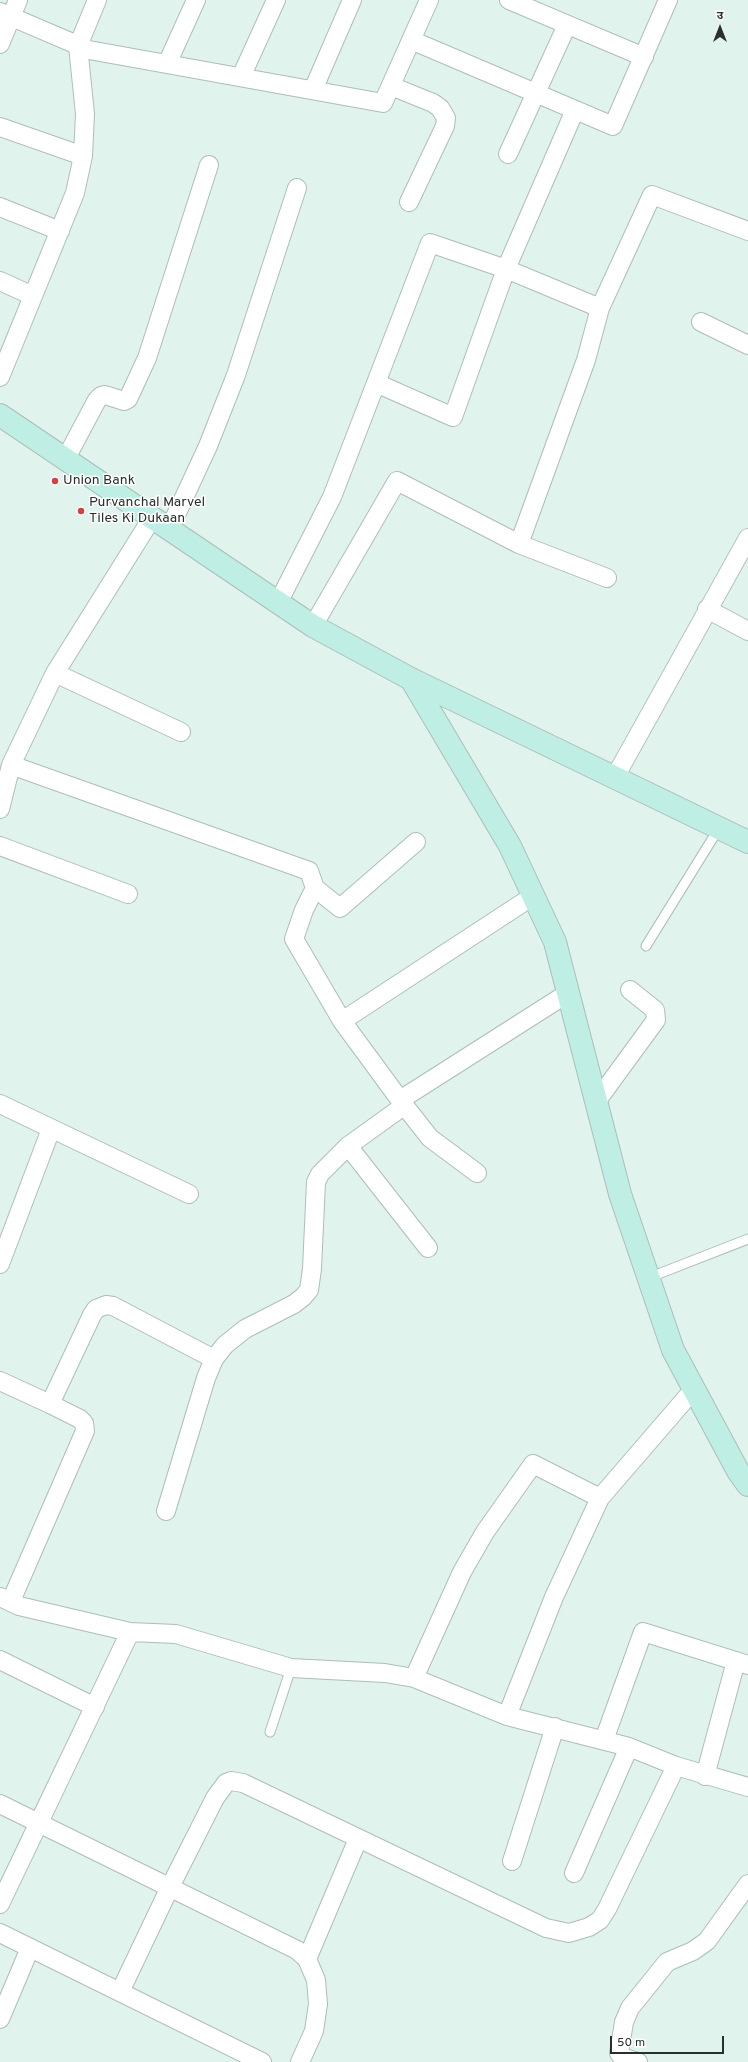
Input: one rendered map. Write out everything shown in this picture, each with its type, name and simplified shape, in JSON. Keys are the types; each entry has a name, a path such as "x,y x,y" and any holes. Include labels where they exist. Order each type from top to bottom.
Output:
{"street":[{"path":"0,44 6,15 18,0"},
{"path":"0,377 75,193 83,156 85,114 78,46 97,0"},
{"path":"167,64 196,0"},
{"path":"241,77 276,0"},
{"path":"312,90 352,0"},
{"path":"6,15 89,50 384,103 429,0"},
{"path":"509,0 644,57"},
{"path":"411,40 613,126 668,0"},
{"path":"508,154 567,25"},
{"path":"391,86 433,103 440,108 446,118 445,126 409,202"},
{"path":"376,383 453,417 506,270 575,110"},
{"path":"0,127 83,156"},
{"path":"66,460 97,400 101,396 105,395 124,401 128,399 147,358 209,165"},
{"path":"0,809 10,765 55,673 161,524 208,446 236,375 297,188"},
{"path":"519,544 586,360 600,308 652,195 748,231"},
{"path":"0,207 60,231"},
{"path":"278,603 332,497 430,243 506,270 600,308"},
{"path":"0,281 33,296"},
{"path":"702,322 748,345"},
{"path":"0,415 313,626 411,679 748,842"},
{"path":"313,626 397,482 519,544 607,578"},
{"path":"615,777 707,609 748,538"},
{"path":"707,609 748,631"},
{"path":"55,673 181,732"},
{"path":"411,679 510,846 555,942 620,1194 673,1350 738,1471 748,1485"},
{"path":"10,765 309,871 315,888 340,908 416,842"},
{"path":"0,846 128,894"},
{"path":"315,888 304,910 294,939 342,1021 402,1103 430,1138 477,1173"},
{"path":"342,1021 533,896"},
{"path":"596,1102 656,1020 655,1010 630,990"},
{"path":"166,1511 206,1378 214,1360 225,1345 245,1330 294,1304 303,1298 309,1290 312,1269 316,1182 320,1174 348,1146 402,1103 568,994"},
{"path":"0,1104 189,1194"},
{"path":"0,1264 51,1129"},
{"path":"348,1146 428,1248"},
{"path":"50,1404 92,1315 100,1306 113,1306 214,1360"},
{"path":"0,1381 80,1419 84,1422 85,1431 5,1599 19,1606 130,1632 176,1634 291,1668 385,1673 414,1678 507,1716 629,1747 705,1776 748,1787"},
{"path":"507,1716 554,1598 600,1498 694,1389"},
{"path":"414,1678 462,1572 485,1532 533,1464 600,1498"},
{"path":"0,1904 130,1632"},
{"path":"604,1740 643,1632 742,1663 705,1776"},
{"path":"0,1660 95,1707"},
{"path":"512,1861 555,1727"},
{"path":"574,1873 629,1747"},
{"path":"120,1992 170,1887 222,1786 230,1781 243,1783 546,1928 558,1932 577,1932 600,1920 607,1909 676,1766"},
{"path":"0,1804 297,1950 308,1959 316,1980 318,2004 314,2031 300,2062"},
{"path":"308,1959 358,1839"},
{"path":"638,2062 622,2057 619,2053 624,2022 630,2008 667,1962 693,1951 707,1941 748,1884"},
{"path":"0,1933 262,2062"},
{"path":"0,2019 30,1948"}],"lane":[{"path":"646,946 719,827"},
{"path":"648,1278 748,1239"},
{"path":"270,1732 291,1668"}],"place":[{"name":"Union Bank","path":"55,481"},
{"name":"Purvanchal Marvel Tiles Ki Dukaan","path":"81,511"}]}
